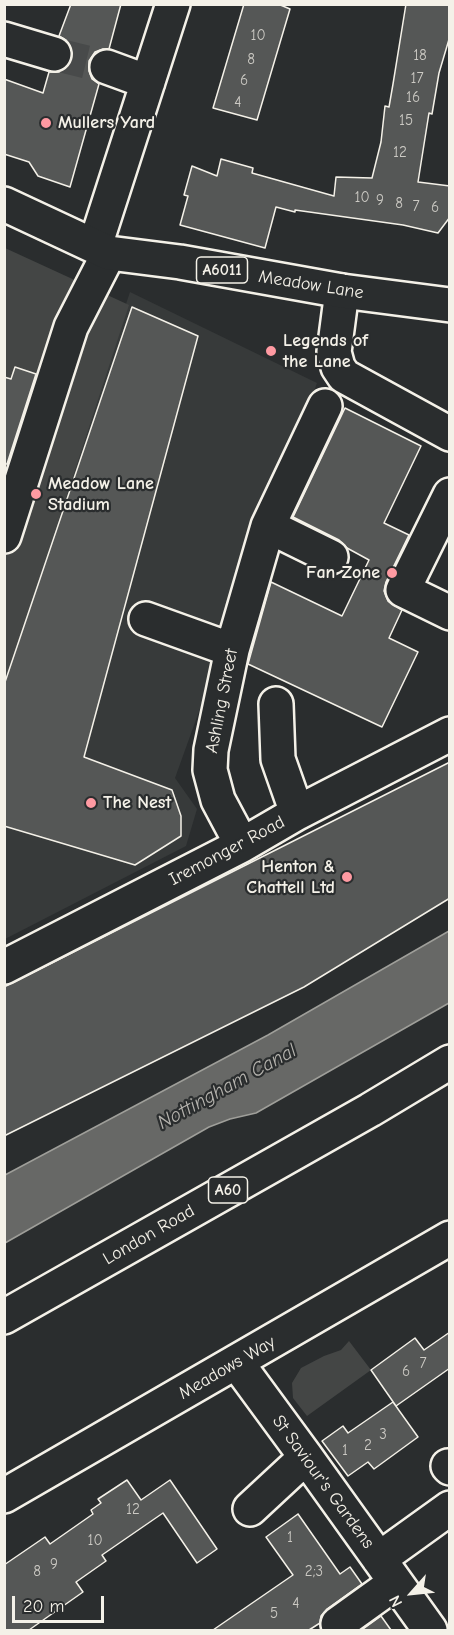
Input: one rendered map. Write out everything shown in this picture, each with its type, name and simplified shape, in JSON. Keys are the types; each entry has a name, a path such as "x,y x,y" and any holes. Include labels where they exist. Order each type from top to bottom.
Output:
{"street":[{"path":"4,536 71,327 102,249 148,82 173,4"},
{"path":"4,39 54,54"},
{"path":"107,68 148,82"},
{"name":"Meadow Lane","path":"4,204 102,249 342,291 450,304"},
{"path":"342,291 334,352 338,367 344,375 450,434"},
{"name":"Ashling Street","path":"242,845 218,800 210,770 211,750 232,650 268,526 325,406"},
{"path":"450,495 403,590 450,613"},
{"path":"268,526 331,557"},
{"path":"146,619 232,650"},
{"path":"276,704 278,759 297,813"},
{"name":"Iremonger Road","path":"4,967 242,845 297,813 450,734"},
{"name":"London Road","path":"4,1317 370,1110 450,1062"},
{"name":"Meadows Way","path":"4,1496 450,1238"},
{"name":"St Saviour's Gardens","path":"237,1363 430,1630"},
{"path":"250,1509 306,1457"},
{"path":"343,1630 338,1624 450,1508"}],"shaded area":[{"name":"Meadow Lane Stadium","path":"5,248 129,305 5,684"},
{"path":"130,292 317,383 175,778 197,809 186,846 5,939 5,666"},
{"path":"401,1274 388,1295 291,1352 302,1330"},
{"path":"349,1341 371,1370 307,1416 293,1398 292,1383 301,1368 341,1350"}],"water":[{"name":"Nottingham Canal","path":"449,931 449,1003 256,1113 209,1127 5,1243 5,1175 268,1035"}],"building":[{"name":"Mullers Yard","path":"71,4 121,4 109,49 95,52 89,61 92,79 99,84 70,187 38,176 29,162 4,154 4,79 43,93 49,72 59,72 67,67 72,59 72,49 67,41 59,36"},
{"path":"244,4 278,4 290,9 257,120 213,108"},
{"path":"406,4 450,4 450,36 439,73 432,114 429,113 418,182 450,186 450,217 438,233 403,225 295,210 295,212 276,207 265,248 180,225 188,196 184,195 192,166 217,176 221,159 253,168 252,173 334,196 336,177 372,178 381,142 385,106 389,107"},
{"path":"132,307 198,336 84,757 172,790 181,816 181,836 135,865 4,826 4,685"},
{"path":"15,367 36,374 7,464 4,464 4,377 11,379"},
{"path":"345,408 421,446 384,523 409,535 386,582 384,591 388,601 402,610 389,638 418,652 382,727 248,664 271,582 342,616 369,560 347,548 339,540 293,517"},
{"path":"450,762 450,898 304,987 4,1136 4,987"},
{"path":"450,1332 450,1368 396,1406 371,1370 415,1338 424,1350"},
{"path":"393,1402 418,1437 374,1469 368,1462 348,1476 322,1441 343,1426 348,1433"},
{"path":"127,1480 141,1500 170,1480 217,1549 197,1563 163,1513 102,1555 106,1561 76,1582 83,1592 29,1630 4,1630 4,1565 45,1537 50,1544 93,1514 91,1510 101,1503 98,1499"},
{"path":"298,1514 340,1574 350,1567 362,1584 327,1609 321,1616 320,1623 309,1630 213,1630 293,1575 266,1537"},
{"path":"381,1616 391,1630 363,1629"}],"tunnel":[{"path":"54,54 107,67"}],"place":[{"name":"Mullers Yard","path":"46,123"},
{"name":"Legends of the Lane","path":"271,351"},
{"name":"Meadow Lane Stadium","path":"36,494"},
{"name":"Fan Zone","path":"392,573"},
{"name":"The Nest","path":"91,803"},
{"name":"Henton & Chattell Ltd","path":"347,877"}]}
